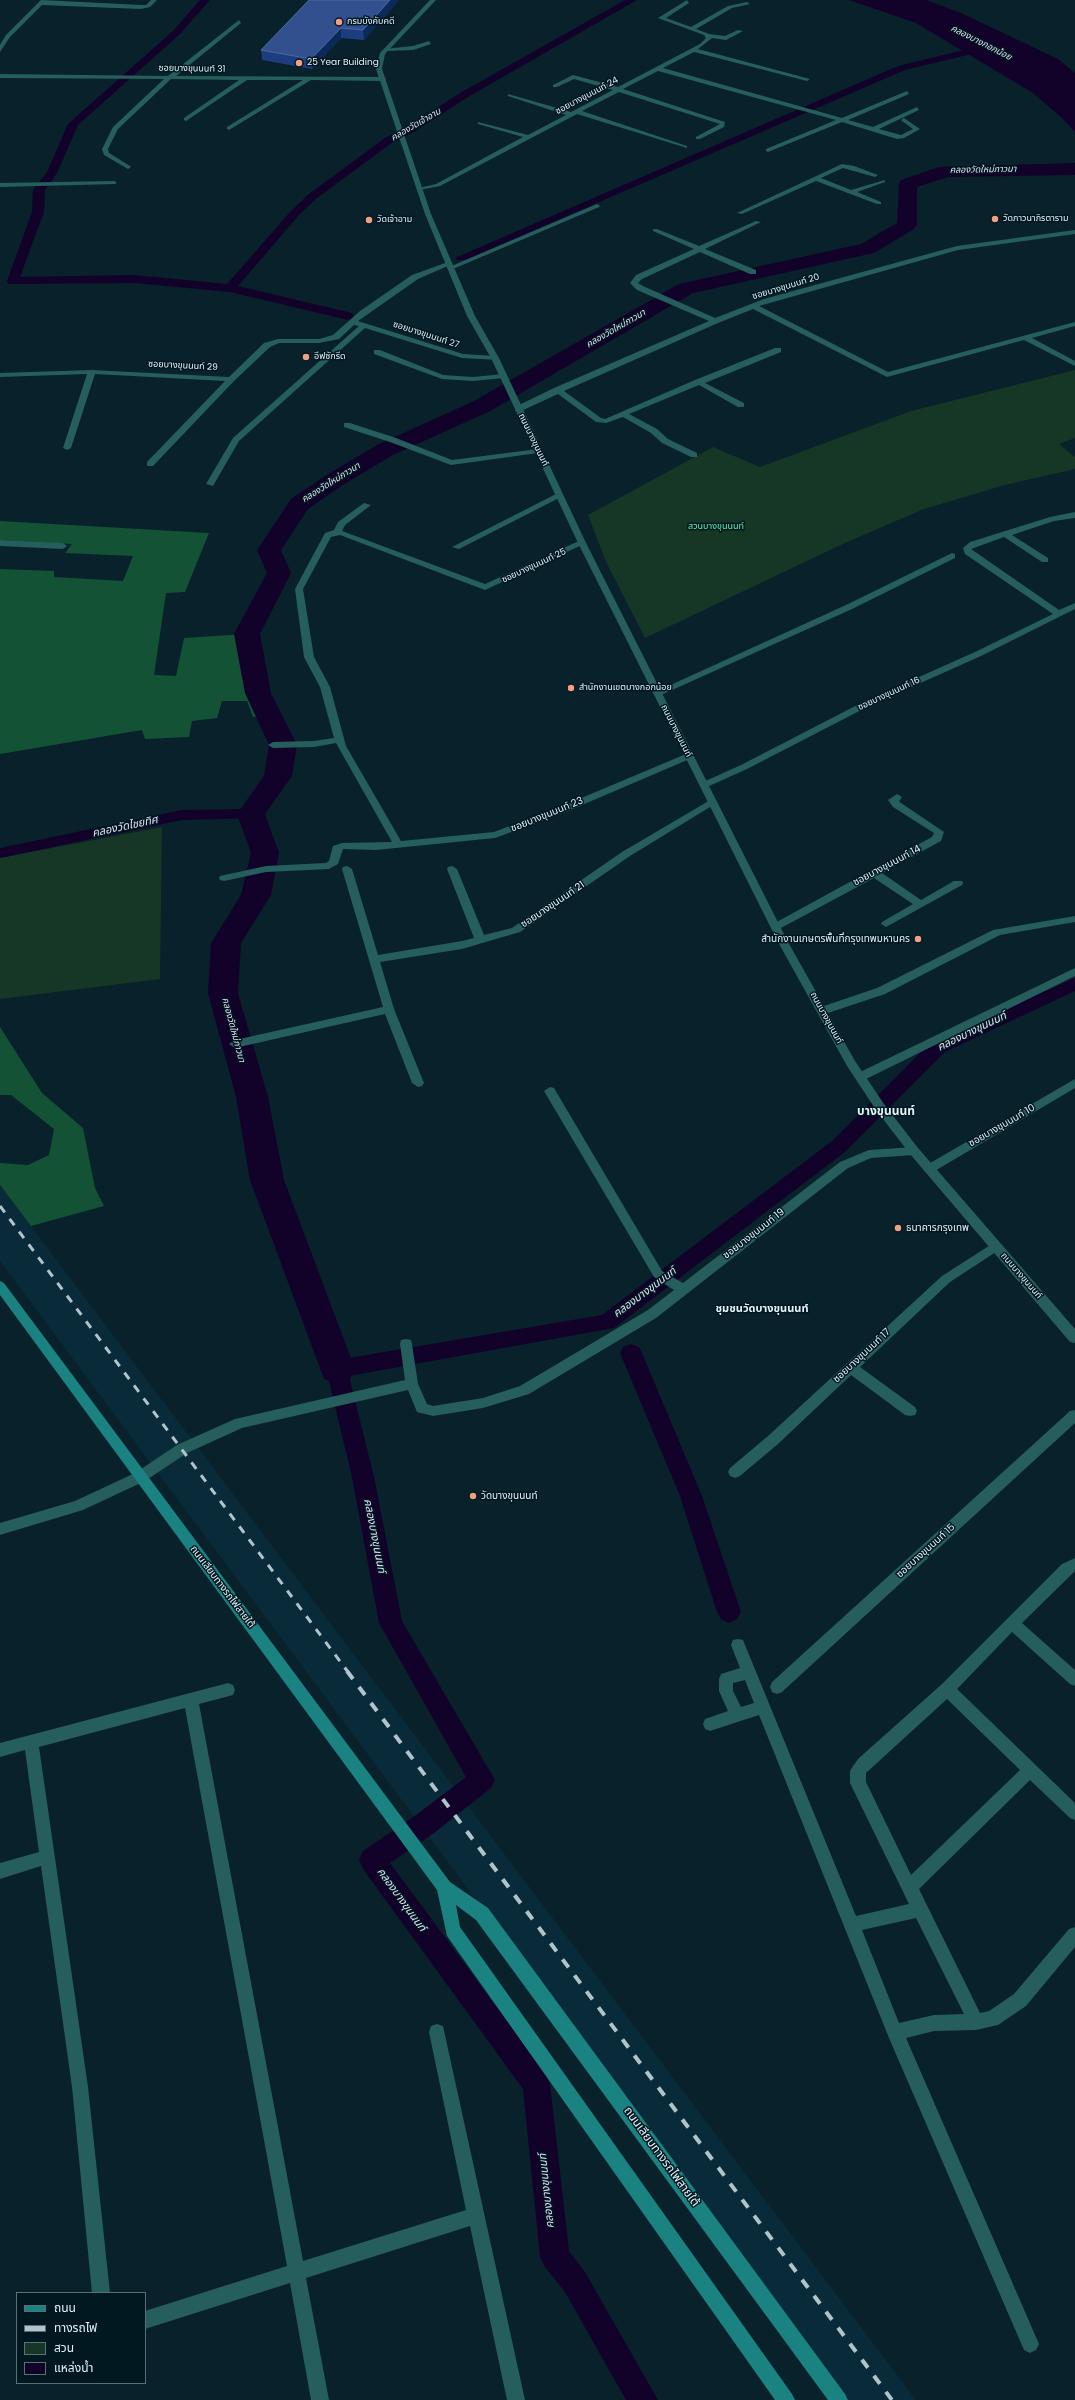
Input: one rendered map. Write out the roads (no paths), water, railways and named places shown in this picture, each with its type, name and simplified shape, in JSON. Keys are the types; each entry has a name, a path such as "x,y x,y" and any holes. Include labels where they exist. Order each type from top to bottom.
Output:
{"main road":[{"name":"ถนนเลียบทางรถไฟสายใต้","path":"0,1286 444,1887 482,1914 839,2400"},
{"path":"444,1887 453,1930 786,2400"}],"street":[{"path":"0,50 8,36 42,1 95,2 141,7 148,6 154,0"},
{"name":"ถนนบางขุนนนท์","path":"433,0 387,49 380,59 379,69 421,189 450,266 457,279 471,316 495,358 582,543 712,802 777,926 783,942 860,1076 914,1151 995,1247 1075,1338"},
{"path":"687,2 662,18 690,25 708,36 726,38 740,31"},
{"path":"690,25 730,7 747,4"},
{"path":"128,167 106,154 105,149 109,140 125,117 239,22"},
{"name":"ซอยบางขุนนนท์ 24","path":"421,189 438,186 573,112 659,69 706,42 708,36"},
{"path":"387,49 413,48 429,43"},
{"path":"694,50 806,79"},
{"path":"659,69 798,106 872,130 902,137 917,128 904,120"},
{"name":"ซอยบางขุนนนท์ 31","path":"0,76 383,79"},
{"path":"555,86 576,77 723,123 722,126 698,138"},
{"path":"186,119 246,78"},
{"path":"230,128 309,79"},
{"path":"768,150 907,93"},
{"path":"510,95 573,112 685,148"},
{"path":"872,130 917,109"},
{"path":"480,123 528,137"},
{"path":"740,214 815,178 844,166 875,175"},
{"path":"815,178 879,203"},
{"path":"850,192 883,181"},
{"path":"0,185 114,183"},
{"name":"ซอยบางขุนนนท์ 29","path":"0,374 92,372 231,379 272,342 328,340 336,337 363,313 415,277 450,266 597,206"},
{"path":"715,321 640,288 634,283 639,277 758,222 733,210"},
{"path":"655,230 753,272"},
{"name":"ซอยบางขุนนนท์ 20","path":"518,408 715,321 753,306 958,248 1075,232"},
{"path":"753,306 887,375 1075,324"},
{"name":"ซอยบางขุนนนท์ 27","path":"354,320 364,325 462,356 495,358"},
{"path":"210,484 236,440 364,325"},
{"path":"1024,337 1075,364"},
{"path":"557,390 599,420 606,421 778,350"},
{"path":"376,352 452,379 503,376"},
{"path":"67,448 92,372"},
{"path":"150,464 231,379"},
{"path":"698,382 741,405"},
{"path":"623,414 654,431 666,441 694,455"},
{"path":"347,425 393,440 451,463 538,451"},
{"path":"456,547 560,496"},
{"path":"367,505 341,524 337,533 328,535 299,589 309,657 324,687 339,740 398,844"},
{"path":"1058,614 968,552 967,548 973,544 1053,519 1075,515"},
{"name":"ซอยบางขุนนนท์ 25","path":"337,533 485,587 582,543"},
{"path":"1005,534 1045,560"},
{"path":"0,543 63,546"},
{"path":"658,693 849,608 952,556"},
{"name":"ซอยบางขุนนนท์ 16","path":"704,785 744,767 866,704 978,654 1075,606"},
{"path":"273,745 314,744 339,740"},
{"name":"ซอยบางขุนนนท์ 23","path":"224,878 266,869 329,866 334,862 337,848 342,846 376,847 495,835 564,809 689,756"},
{"name":"ซอยบางขุนนนท์ 14","path":"777,926 934,841 939,836 934,829 896,805 893,800 897,797"},
{"name":"ซอยบางขุนนนท์ 21","path":"375,959 480,940 522,926 626,854 712,802"},
{"path":"347,869 389,1009 418,1083"},
{"path":"452,869 480,940"},
{"path":"874,873 920,904"},
{"path":"886,924 958,883"},
{"path":"822,1011 881,990 997,932 1075,919"},
{"path":"860,1076 1075,972"},
{"path":"238,1043 389,1009"},
{"name":"ซอยบางขุนนนท์ 10","path":"929,1169 1075,1083"},
{"path":"550,1090 658,1274 683,1290"},
{"name":"ซอยบางขุนนนท์ 19","path":"406,1347 412,1384 421,1405 429,1410 483,1403 524,1390 652,1314 844,1165 869,1154 914,1151"},
{"name":"ซอยบางขุนนนท์ 17","path":"735,1472 773,1440 850,1367 946,1280 995,1247"},
{"path":"850,1367 910,1411"},
{"path":"0,1529 78,1506 140,1477 182,1449 240,1423 352,1396 412,1384"},
{"name":"ซอยบางขุนนนท์ 15","path":"777,1687 1075,1415"},
{"path":"976,2022 858,1783 858,1771 864,1762 947,1689 1067,1568 1075,1564"},
{"path":"1012,1622 1075,1679"},
{"path":"738,1645 895,2032 1030,2344"},
{"path":"737,1715 726,1691 726,1679 749,1672"},
{"path":"947,1689 1075,1812"},
{"path":"0,1750 228,1690"},
{"path":"191,1700 320,2400"},
{"path":"710,1724 763,1706"},
{"path":"31,1741 80,2087 101,2292"},
{"path":"909,1888 1030,1770"},
{"path":"0,1871 47,1857"},
{"path":"851,1925 920,1909"},
{"path":"895,2032 934,2023 976,2022 992,2019 1020,2000 1075,1935"},
{"path":"437,2032 516,2400"},
{"path":"146,2320 477,2215"}],"water":[{"name":"คลองบางกอกน้อย","path":"849,0 926,0 961,13 1058,59 1075,73 1075,132 1063,119 1033,93 916,23"}],"waterway":[{"path":"205,0 176,33 73,124 52,173 39,190 38,212 13,281 134,279 230,288"},
{"name":"คลองวัดเจ้าอาม","path":"230,288 295,213 313,196 389,140 410,130 464,95 632,0"},
{"name":"คลองบางกอกน้อย","path":"461,258 902,68 989,47"},
{"name":"คลองวัดใหม่ภาวนา","path":"337,1369 267,1180 252,1097 223,993 226,943 256,895 265,853 251,814 278,776 283,745 258,693 247,634 279,573 269,550 299,504 333,481 385,450 482,406 686,288 867,249 907,225 908,184 946,171 1075,169"},
{"path":"230,288 348,316"},
{"name":"คลองวัดไชยทิศ","path":"0,853 182,815 251,814"},
{"name":"คลองบางขุนนนท์","path":"643,2400 575,2282 555,2257 536,2084 372,1860 425,1824 482,1780 391,1623 363,1477 337,1369 607,1322 839,1146 938,1047 1075,984"},
{"path":"631,1353 691,1496 729,1612"}],"railway":[{"path":"0,1206 348,1672"},
{"path":"347,1671 892,2400"}],"place":[{"name":"กรมบังคับคดี","path":"339,22"},
{"name":"25 Year Building","path":"299,63"},
{"name":"วัดภาวนาภิรตาราม","path":"995,219"},
{"name":"วัดเจ้าอาม","path":"369,220"},
{"name":"อีฟซักรีด","path":"306,357"},
{"name":"สำนักงานเขตบางกอกน้อย","path":"571,688"},
{"name":"สำนักงานเกษตรพื้นที่กรุงเทพมหานคร","path":"918,939"},
{"name":"ธนาคารกรุงเทพ","path":"898,1228"},
{"name":"วัดบางขุนนนท์","path":"473,1496"}],"district":[{"name":"บางขุนนนท์","path":"886,1112"},
{"name":"ชุมชนวัดบางขุนนนท์","path":"762,1309"}],"park label":[{"name":"สวนบางขุนนนท์","path":"716,527"}]}
